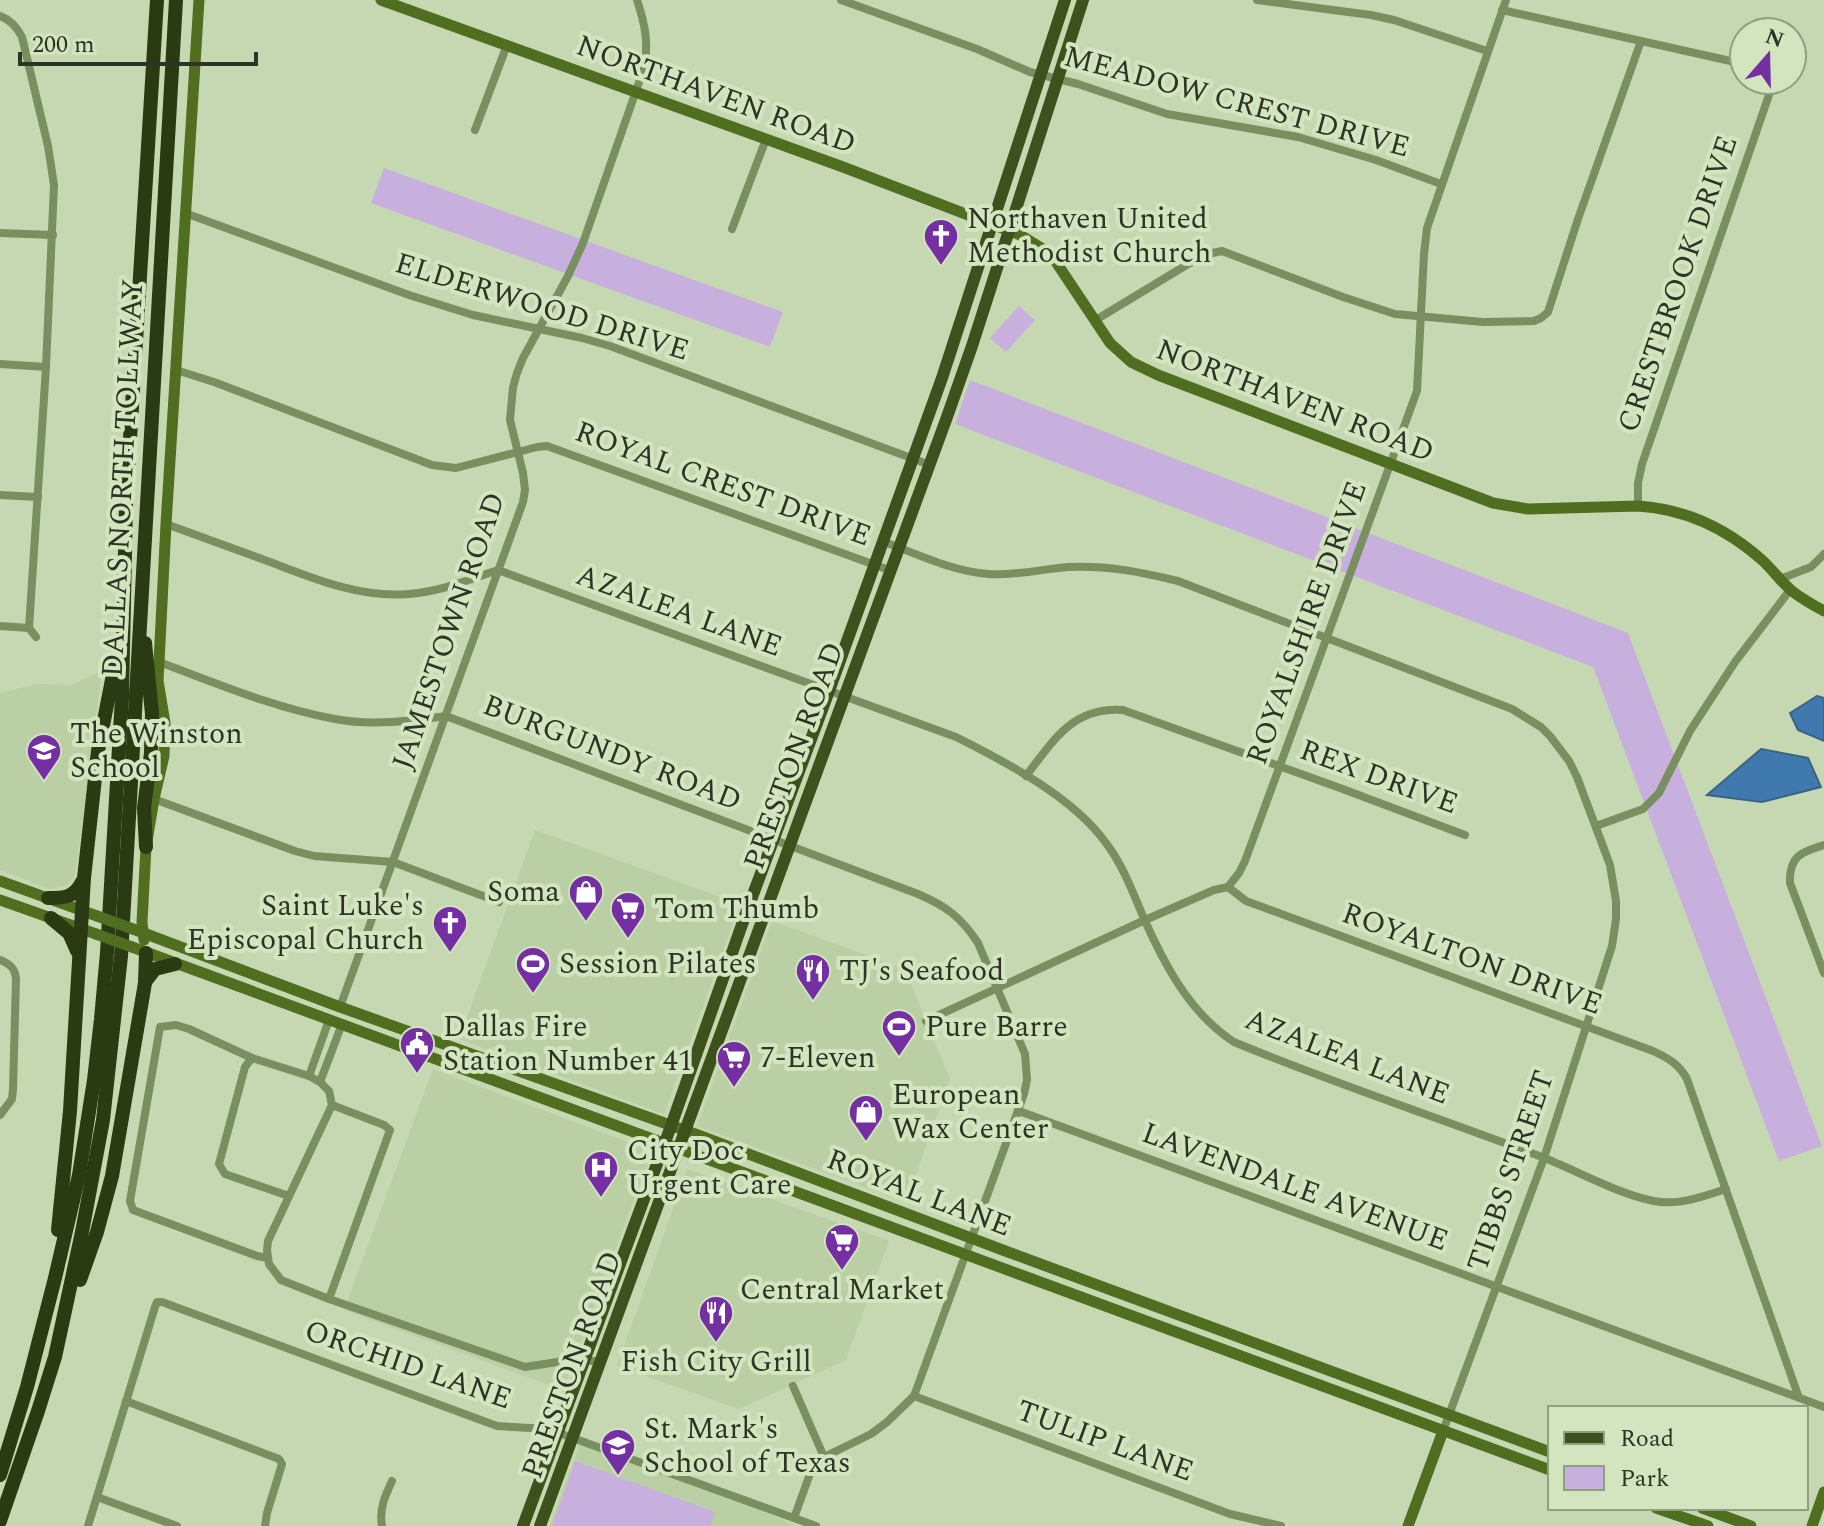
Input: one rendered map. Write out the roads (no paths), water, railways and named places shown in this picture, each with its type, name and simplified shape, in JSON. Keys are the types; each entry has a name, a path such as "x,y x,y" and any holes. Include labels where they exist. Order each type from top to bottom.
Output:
{"highway":[{"name":"DALLAS NORTH TOLLWAY","path":"0,1475 27,1387 79,1175 101,1019 122,697 126,504 157,0"},
{"name":"DALLAS NORTH TOLLWAY","path":"0,1521 59,1341 94,1172 114,1034 122,941 176,0"},
{"path":"55,1278 54,1257 70,1111 84,878 98,751 124,617"},
{"path":"141,619 148,657 152,714 144,808 146,847"},
{"path":"48,898 71,896 84,878"},
{"path":"51,918 69,933 78,955"},
{"path":"59,1341 97,1232 112,1176 145,983 146,953"},
{"path":"145,983 155,969 175,964"}],"main road":[{"path":"146,953 138,931 146,847 164,756 163,704 158,681 199,0"},
{"name":"NORTHAVEN ROAD","path":"381,0 1009,230 1036,244 1056,262 1110,343 1139,367 1493,503 1528,509 1638,506 1673,510 1711,524 1749,549 1790,590 1824,611"},
{"name":"PRESTON ROAD","path":"523,1526 942,378 1065,0"},
{"name":"PRESTON ROAD","path":"540,1526 930,465 1083,0"},
{"path":"942,378 958,385"},
{"name":"ROYAL LANE","path":"0,881 1548,1451"},
{"name":"ROYAL LANE","path":"0,900 1548,1469"},
{"path":"745,916 760,922"},
{"path":"722,981 738,984"},
{"path":"329,1020 340,1007"},
{"path":"340,1007 342,1024"},
{"path":"412,1050 417,1035"},
{"path":"513,1089 519,1072"},
{"path":"552,1102 558,1086"},
{"path":"613,1282 630,1281"},
{"path":"613,1282 625,1295"},
{"path":"1194,1338 1200,1322"},
{"name":"TIBBS STREET","path":"1408,1526 1443,1431"},
{"path":"1812,1526 1824,1492"},
{"path":"1662,1510 1708,1526"},
{"path":"1707,1510 1751,1526"}],"street":[{"name":"JAMESTOWN ROAD","path":"340,1007 523,502 524,481 510,420 513,387 523,358 583,243 637,92 647,52 647,35 637,0"},
{"name":"MEADOW CREST DRIVE","path":"841,0 977,49 1030,72 1167,114 1298,137 1376,160 1441,184"},
{"path":"1257,0 1394,20 1487,51"},
{"name":"ROYALSHIRE DRIVE","path":"1228,887 1245,861 1417,391 1427,228 1506,0"},
{"path":"1502,10 1728,60"},
{"path":"0,16 18,29 22,37 54,185 29,628 36,637"},
{"path":"1094,321 1203,255 1222,251 1395,314 1483,322 1534,321 1541,318 1548,312 1641,41"},
{"path":"475,130 507,45"},
{"name":"CRESTBROOK DRIVE","path":"1638,506 1642,464 1769,96"},
{"path":"732,229 766,139"},
{"name":"ELDERWOOD DRIVE","path":"185,213 409,295 473,315 610,346 930,465"},
{"path":"0,233 53,235"},
{"path":"0,364 46,367"},
{"name":"ROYAL CREST DRIVE","path":"176,370 432,465 456,468 547,446 889,570"},
{"path":"0,495 38,497"},
{"path":"166,524 333,586 363,593 410,594 439,589 498,570"},
{"name":"ROYAL CREST DRIVE","path":"882,541 959,569 991,575 1092,566 1178,581 1512,709 1541,727 1560,747 1596,826"},
{"path":"1780,579 1811,567 1824,554"},
{"name":"AZALEA LANE","path":"498,570 956,737 1026,776 1068,804 1105,842 1184,993 1213,1026 1234,1042 1544,1158 1625,1192 1659,1202 1694,1199 1726,1189"},
{"path":"1596,826 1643,809 1659,793 1690,731 1735,662 1790,590"},
{"path":"0,626 29,628"},
{"name":"BURGUNDY ROAD","path":"159,662 283,707 337,719 400,722 446,716 918,894 946,907 967,926 978,943 1025,1054 1027,1080 1019,1111 914,1396"},
{"name":"REX DRIVE","path":"1026,776 1070,724 1083,716 1112,709 1133,712 1465,835"},
{"path":"154,799 295,851 314,856 393,862 499,902"},
{"name":"TIBBS STREET","path":"1443,1431 1544,1158 1609,956 1616,901 1610,865 1596,826"},
{"path":"1824,845 1797,856 1790,871 1790,883 1824,973"},
{"path":"926,1021 1145,920 1228,887"},
{"name":"ROYALTON DRIVE","path":"1228,887 1246,901 1653,1051 1682,1070 1799,1398"},
{"path":"0,960 12,966 16,979 12,1099 0,1115"},
{"path":"309,1076 329,1020"},
{"path":"320,1082 342,1024"},
{"path":"268,1258 133,1210 130,1201 160,1027 176,1025 189,1029 252,1058 309,1076 329,1091 332,1105 268,1241 268,1258 272,1270 281,1280 525,1367 564,1361 601,1361"},
{"path":"252,1058 245,1067 221,1153 220,1167 225,1174 289,1196"},
{"path":"329,1299 390,1130 332,1105"},
{"name":"LAVENDALE AVENUE","path":"1019,1111 1824,1407"},
{"name":"ORCHID LANE","path":"126,1401 157,1302 497,1426 558,1432 816,1526"},
{"path":"793,1386 824,1457"},
{"path":"794,1518 811,1471 824,1457 871,1434 914,1396"},
{"name":"TULIP LANE","path":"914,1396 1230,1514 1281,1526"},
{"path":"88,1526 126,1401 279,1459 282,1464 265,1526"},
{"path":"382,1526 380,1513 392,1481"},
{"path":"97,1497 177,1526"}],"water":[{"path":"1817,696 1824,698 1824,741 1798,730 1790,713"},
{"path":"1761,749 1808,758 1821,787 1762,802 1707,795"}],"place":[{"name":"Northaven United Methodist Church","path":"941,267"},
{"name":"The Winston School","path":"44,782"},
{"name":"Soma","path":"586,923"},
{"name":"Tom Thumb","path":"628,940"},
{"name":"Saint Luke's Episcopal Church","path":"450,954"},
{"name":"Session Pilates","path":"533,995"},
{"name":"TJ's Seafood","path":"813,1002"},
{"name":"Pure Barre","path":"899,1058"},
{"name":"Dallas Fire Station Number 41","path":"417,1075"},
{"name":"7-Eleven","path":"734,1089"},
{"name":"European Wax Center","path":"866,1143"},
{"name":"City Doc Urgent Care","path":"601,1199"},
{"name":"Central Market","path":"842,1272"},
{"name":"Fish City Grill","path":"716,1344"},
{"name":"St. Mark's School of Texas","path":"618,1477"}]}
